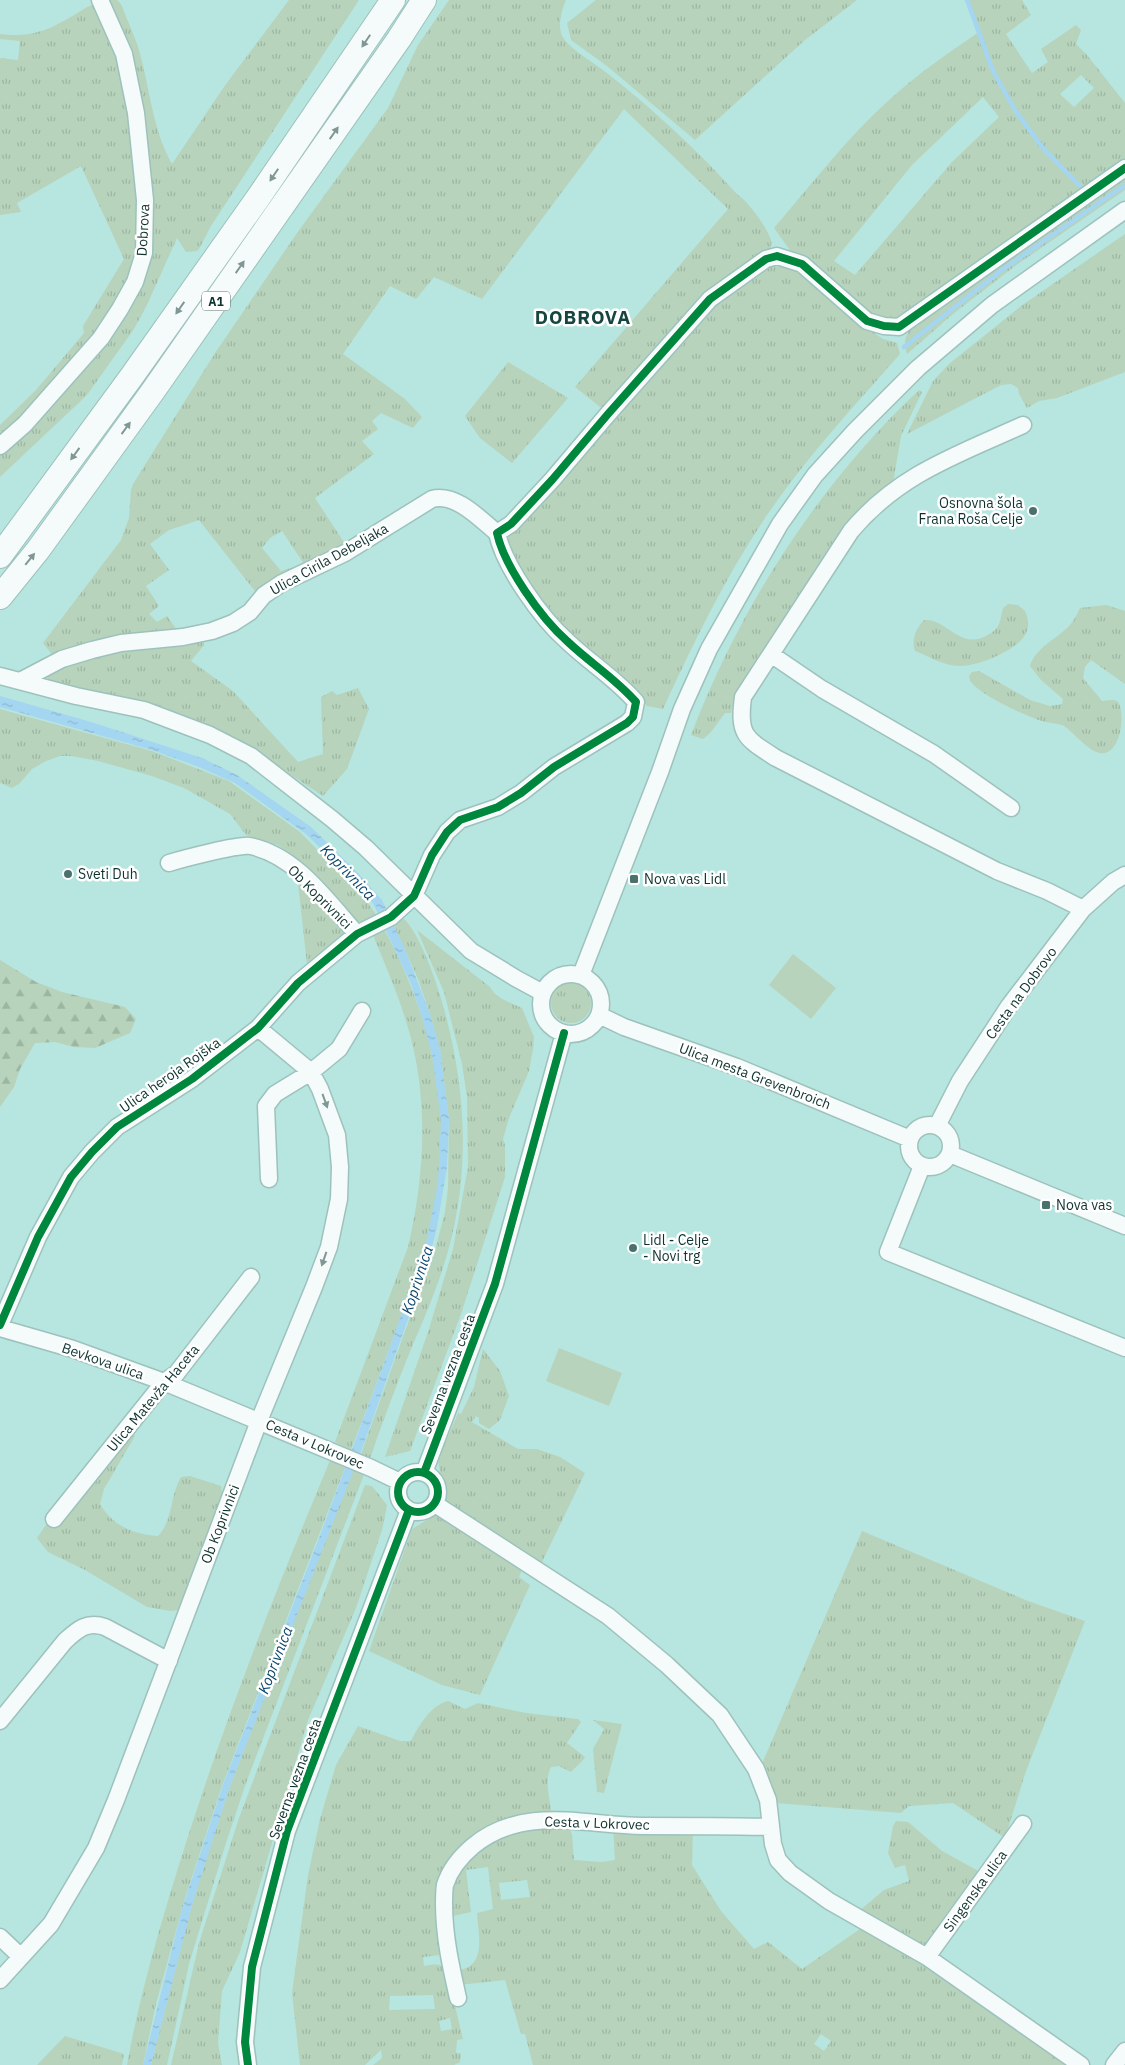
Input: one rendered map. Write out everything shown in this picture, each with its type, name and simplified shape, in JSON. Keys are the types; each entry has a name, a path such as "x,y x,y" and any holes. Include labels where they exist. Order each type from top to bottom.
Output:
{"highway":[{"name":"A1","path":"0,556 126,384 258,198 393,0"},
{"name":"A1","path":"0,597 38,550 153,391 394,47 424,0"}],"street":[{"name":"Dobrova","path":"0,446 25,424 101,338 135,282 144,253 145,200 136,114 124,54 100,0"},
{"path":"414,896 432,855 447,832 460,820 498,807 521,793 554,767 627,723 633,716 636,702 601,668 567,642 542,614 506,560 500,547 497,533 510,524 552,480 710,300 766,259 777,256 802,264 867,320 884,326 899,327 1125,168"},
{"path":"581,975 660,772 682,709 709,649 780,524 815,475 855,431 918,368 992,305 1125,210"},
{"path":"1023,425 918,474 899,486 864,515 851,531 743,697 740,718 743,730 754,744 776,758 997,870 1047,891 1083,909"},
{"name":"Ulica Cirila Debeljaka","path":"20,681 62,659 92,650 122,643 212,632 233,623 250,612 264,595 282,583 345,553 432,499 442,496 451,499 469,510 497,533"},
{"path":"772,655 822,688 934,754 1011,808"},
{"path":"0,676 76,696 144,710 210,735 251,756 332,818 366,848 472,951 516,979 543,993"},
{"name":"Ob Koprivnici","path":"168,863 248,845 274,853 301,874 363,932"},
{"name":"Cesta na Dobrovo","path":"937,1126 960,1081 1010,1006 1083,909 1125,875"},
{"name":"Ulica heroja Rojška","path":"0,1326 38,1237 71,1177 92,1152 117,1128 192,1079 258,1028 298,982 363,932 390,917 414,896"},
{"path":"563,975 581,975 590,980 596,987 600,996 601,1006 599,1015 588,1028 572,1034 564,1033 554,1029 544,1017 541,1003 543,993 547,985 554,979 563,975"},
{"path":"269,1178 266,1106 274,1094 311,1072 339,1049 362,1011"},
{"name":"Ulica mesta Grevenbroich","path":"599,1015 624,1027 737,1067 910,1139"},
{"name":"Ob Koprivnici","path":"0,1980 51,1924 96,1848 169,1661 259,1421 329,1247 338,1199 340,1167 337,1135 320,1089 311,1072 258,1028"},
{"name":"Severna vezna cesta","path":"424,1473 495,1284 564,1033"},
{"path":"924,1126 937,1126 948,1134 951,1147 950,1154 942,1164 935,1167 922,1166 916,1163 910,1152 910,1139 918,1129 924,1126"},
{"path":"950,1154 1125,1226"},
{"path":"922,1166 888,1252 1125,1348"},
{"name":"Ulica Matevža Haceta","path":"54,1519 164,1382 176,1374 251,1276"},
{"name":"Bevkova ulica","path":"0,1326 73,1349 164,1382 259,1421"},
{"name":"Cesta v Lokrovec","path":"259,1421 400,1482"},
{"path":"411,1473 424,1473 430,1476 438,1487 439,1494 435,1504 421,1512 409,1510 400,1501 398,1495 400,1482 411,1473"},
{"path":"435,1504 608,1616 667,1666 720,1715 756,1769 768,1800 778,1860 790,1873 829,1901 927,1957 1081,2065"},
{"name":"Severna vezna cesta","path":"248,2065 245,2042 252,1967 287,1831 409,1510"},
{"path":"0,1721 65,1641 77,1630 94,1623 169,1661"},
{"name":"Cesta v Lokrovec","path":"458,1998 448,1956 444,1920 445,1887 451,1870 462,1855 483,1838 499,1829 518,1823 552,1820 640,1826 771,1827"},
{"name":"Singenska ulica","path":"927,1957 1023,1824"},
{"path":"0,1937 21,1957"},
{"path":"1114,2065 1125,2051"}],"green space":[{"path":"104,0 117,0 121,4 137,44 155,120 172,164 226,84 289,0 359,0 211,226 199,249 186,252 177,238 147,305 134,329 87,395 0,477 0,452 113,331 152,217"},
{"path":"449,0 566,0 560,21 563,38 574,49 607,73 657,115 745,201 769,235 771,240 770,251 604,410 575,387 728,209 624,109 482,299 434,277 416,299 390,286 343,354 405,399 422,417 413,428 381,413 372,421 378,429 362,441 374,454 315,498 347,547 258,595 199,520 169,530 150,544 169,570 146,586 159,606 149,614 157,622 167,616 177,630 53,656 43,643 121,540 129,518 133,484 215,353 297,233 388,108 418,45","holes":["282,531 304,564 281,571 262,548 270,538"]},
{"path":"596,0 857,0 805,40 695,140 607,66 571,40 567,23"},
{"path":"966,0 1022,0 1031,15 1006,34 1032,73 1048,62 1041,49 1076,25 1081,30 1076,44 1125,103 1125,162 908,316 891,320 873,318 795,257 774,228 858,131 899,91 979,32","holes":["1081,75 1094,88 1074,107 1060,94","983,97 999,117 952,162 855,275 834,261 912,165"]},
{"path":"98,4 125,70 140,183 136,264 100,331 0,439 0,425 36,390 84,333 83,326 124,259 81,166 17,203 21,212 0,215 0,58 18,60 20,41 0,39 0,34 26,34 47,29 89,6"},
{"path":"1125,173 1125,190 1015,266 953,314 907,354 906,338 914,325"},
{"path":"1125,234 1125,372 1057,398 1039,401 1027,408 1019,394 1018,388 1011,384 1001,385 907,434 933,381 949,364 1021,306"},
{"path":"772,266 791,268 802,274 858,322 883,339 897,343 900,354 814,453 767,515 724,586 698,635 663,709 647,706 636,693 555,623 515,563 507,540 510,534 704,315 753,275"},
{"path":"508,362 568,398 512,463 480,438 465,416"},
{"path":"919,390 922,392 901,436 893,483 848,527 735,693 731,713 725,713 703,739 691,735 711,687 734,640 758,594 786,549 848,466 882,427"},
{"path":"1008,604 1018,605 1025,611 1028,627 1022,639 997,656 976,664 953,666 915,651 915,634 924,620 939,624 961,637 977,639 986,636 997,628 1003,608"},
{"path":"1106,605 1125,611 1125,684 1091,660 1085,667 1083,678 1102,701 1115,700 1120,705 1121,728 1116,744 1111,750 1105,753 1094,751 1064,726 1035,719 994,699 971,682 969,676 972,672 979,671 1030,700 1050,706 1062,704 1063,699 1041,680 1030,666 1033,659 1042,648 1070,625 1080,608"},
{"path":"204,637 204,645 191,661 233,691 298,762 323,754 321,697 332,691 337,695 358,688 369,709 347,769 323,796 250,748 54,683 48,679 48,673 101,653"},
{"path":"0,709 152,751 229,781 300,832 365,899 377,916 366,923 356,921 296,858 278,845 246,835 230,814 184,788 152,776 98,761 72,756 60,756 32,769 19,784 12,788 0,783"},
{"path":"298,883 342,930 344,935 341,940 307,964"},
{"path":"402,917 415,934 433,974 452,1042 462,1107 462,1173 458,1206 442,1271 392,1396 370,1459 361,1454 433,1258 445,1212 448,1188 449,1119 440,1050 418,979 392,921"},
{"path":"383,927 395,949 415,996 430,1045 439,1095 441,1120 440,1167 437,1199 424,1252 351,1450 335,1442 408,1247 417,1199 422,1149 421,1100 414,1051 401,1006 372,933"},
{"path":"417,930 490,987 496,995 522,1008 534,1037 529,1071 509,1118 503,1139 505,1145 505,1177 461,1314 410,1451 385,1457 429,1329 453,1249 468,1167 467,1097 462,1064 444,992"},
{"path":"793,954 836,988 811,1019 769,985"},
{"path":"0,960 36,982 62,992 125,1007 136,1019 130,1033 95,1048 74,1047 55,1042 35,1043 20,1069 14,1087 0,1107"},
{"path":"567,983 575,983 582,986 588,992 591,1003 588,1014 582,1020 575,1023 567,1023 560,1020 554,1014 551,1007 551,999 554,992 560,986"},
{"path":"559,1348 622,1373 609,1406 546,1381"},
{"path":"483,1349 500,1371 509,1396 500,1420 489,1429 479,1423 479,1418 476,1416 472,1422 518,1449 537,1449 560,1457 585,1473 542,1562 539,1563 445,1503 438,1460 458,1413 461,1414 474,1387"},
{"path":"132,1432 135,1436 104,1489 100,1504 111,1518 124,1528 158,1536 166,1523 177,1484 181,1477 190,1476 221,1486 223,1497 178,1610 171,1611 147,1607 85,1570 48,1552 37,1538 46,1525 61,1519 89,1490 115,1452"},
{"path":"331,1458 346,1465 222,1786 185,1898 156,2004 143,2065 127,2065 137,2015 150,1966 171,1892 212,1764 250,1661"},
{"path":"354,1468 365,1472 246,1783 189,1964 167,2065 151,2065 193,1900 230,1786"},
{"path":"365,1485 372,1486 387,1505 382,1530 356,1608 308,1720 240,1952 222,1991 218,2043 222,2065 171,2065 199,1943 239,1818"},
{"path":"440,1512 523,1567 519,1577 530,1585 480,1695 442,1685 369,1651 412,1529"},
{"path":"862,1531 1028,1601 1085,1621 1026,1771 1005,1838 953,1803 909,1806 901,1813 776,1803 761,1766"},
{"path":"448,1701 465,1709 478,1703 526,1713 578,1719 581,1722 567,1743 585,1757 571,1772 559,1766 551,1767 548,1784 552,1816 518,1820 455,1861 445,1948 439,1955 423,1957 424,1966 439,1965 445,1971 463,2039 457,2040 456,2053 461,2053 460,2062 454,2065 373,2065 382,2058 381,2050 365,2065 300,2065 292,1993 308,1875 320,1819 336,1765 358,1726 400,1741 411,1741 430,1712","holes":["433,1995 435,2009 389,2010 390,1996","450,2018 452,2029 441,2031 439,2021"]},
{"path":"593,1720 622,1724 604,1793 597,1792 593,1749 604,1729"},
{"path":"896,1821 908,1822 942,1851 982,1873 932,1941 922,1948 858,1912 884,1890 909,1881 905,1865 895,1868 888,1853 893,1826"},
{"path":"568,1824 572,1835 574,1860 602,1862 615,1860 613,1826 693,1828 692,1865 721,1911 754,1949 768,1942 802,1969 863,1927 923,1960 1071,2065 533,2065 525,2034 521,2034 505,1980 458,1985 460,1970 469,1967 478,1955 477,1913 493,1909 488,1867 466,1870 471,1912 449,1917 449,1886 462,1862 508,1831","holes":["527,1880 530,1897 501,1900 499,1883","821,2034 831,2041 824,2051 814,2044"]},
{"path":"65,2036 124,2054 122,2065 37,2065"}],"water":[{"name":"Koprivnica","path":"0,696 91,722 202,758 237,775 311,827 357,872 382,900 404,947 430,1014 440,1049 449,1119 447,1167 437,1227 428,1263 363,1446 230,1786 193,1902 151,2065 143,2065 182,1909 223,1785 321,1533 426,1244 438,1182 441,1120 432,1054 420,1011 411,984 374,905 351,878 306,834 235,783 199,767 152,750 0,707"}],"waterway":[{"path":"967,0 993,71 1015,110 1042,147 1085,191"},
{"path":"904,347 1002,270 1125,185"}],"cycle path":[{"path":"0,1325 38,1237 71,1177 117,1127 192,1079 258,1028 298,983 357,934 391,917 414,896 432,855 447,832 460,820 498,807 521,793 554,767 627,723 633,717 636,702 620,685 567,641 535,605 507,561 497,533 511,524 552,480 710,299 766,259 777,256 802,264 867,321 884,326 899,327 1125,168"},
{"path":"424,1473 495,1284 564,1033"},
{"path":"422,1472 429,1475 435,1481 438,1492 437,1500 429,1509 422,1512 414,1512 407,1509 399,1500 398,1488 401,1481 410,1473 422,1472"},
{"path":"248,2065 245,2042 252,1967 287,1831 409,1510"}],"place":[{"name":"Osnovna šola Frana Roša Celje","path":"1033,511"},
{"name":"Sveti Duh","path":"68,874"},
{"name":"Nova vas Lidl","path":"634,879"},
{"name":"Nova vas","path":"1046,1205"},
{"name":"Lidl - Celje - Novi trg","path":"633,1248"}],"district":[{"name":"DOBROVA","path":"583,317"}]}
